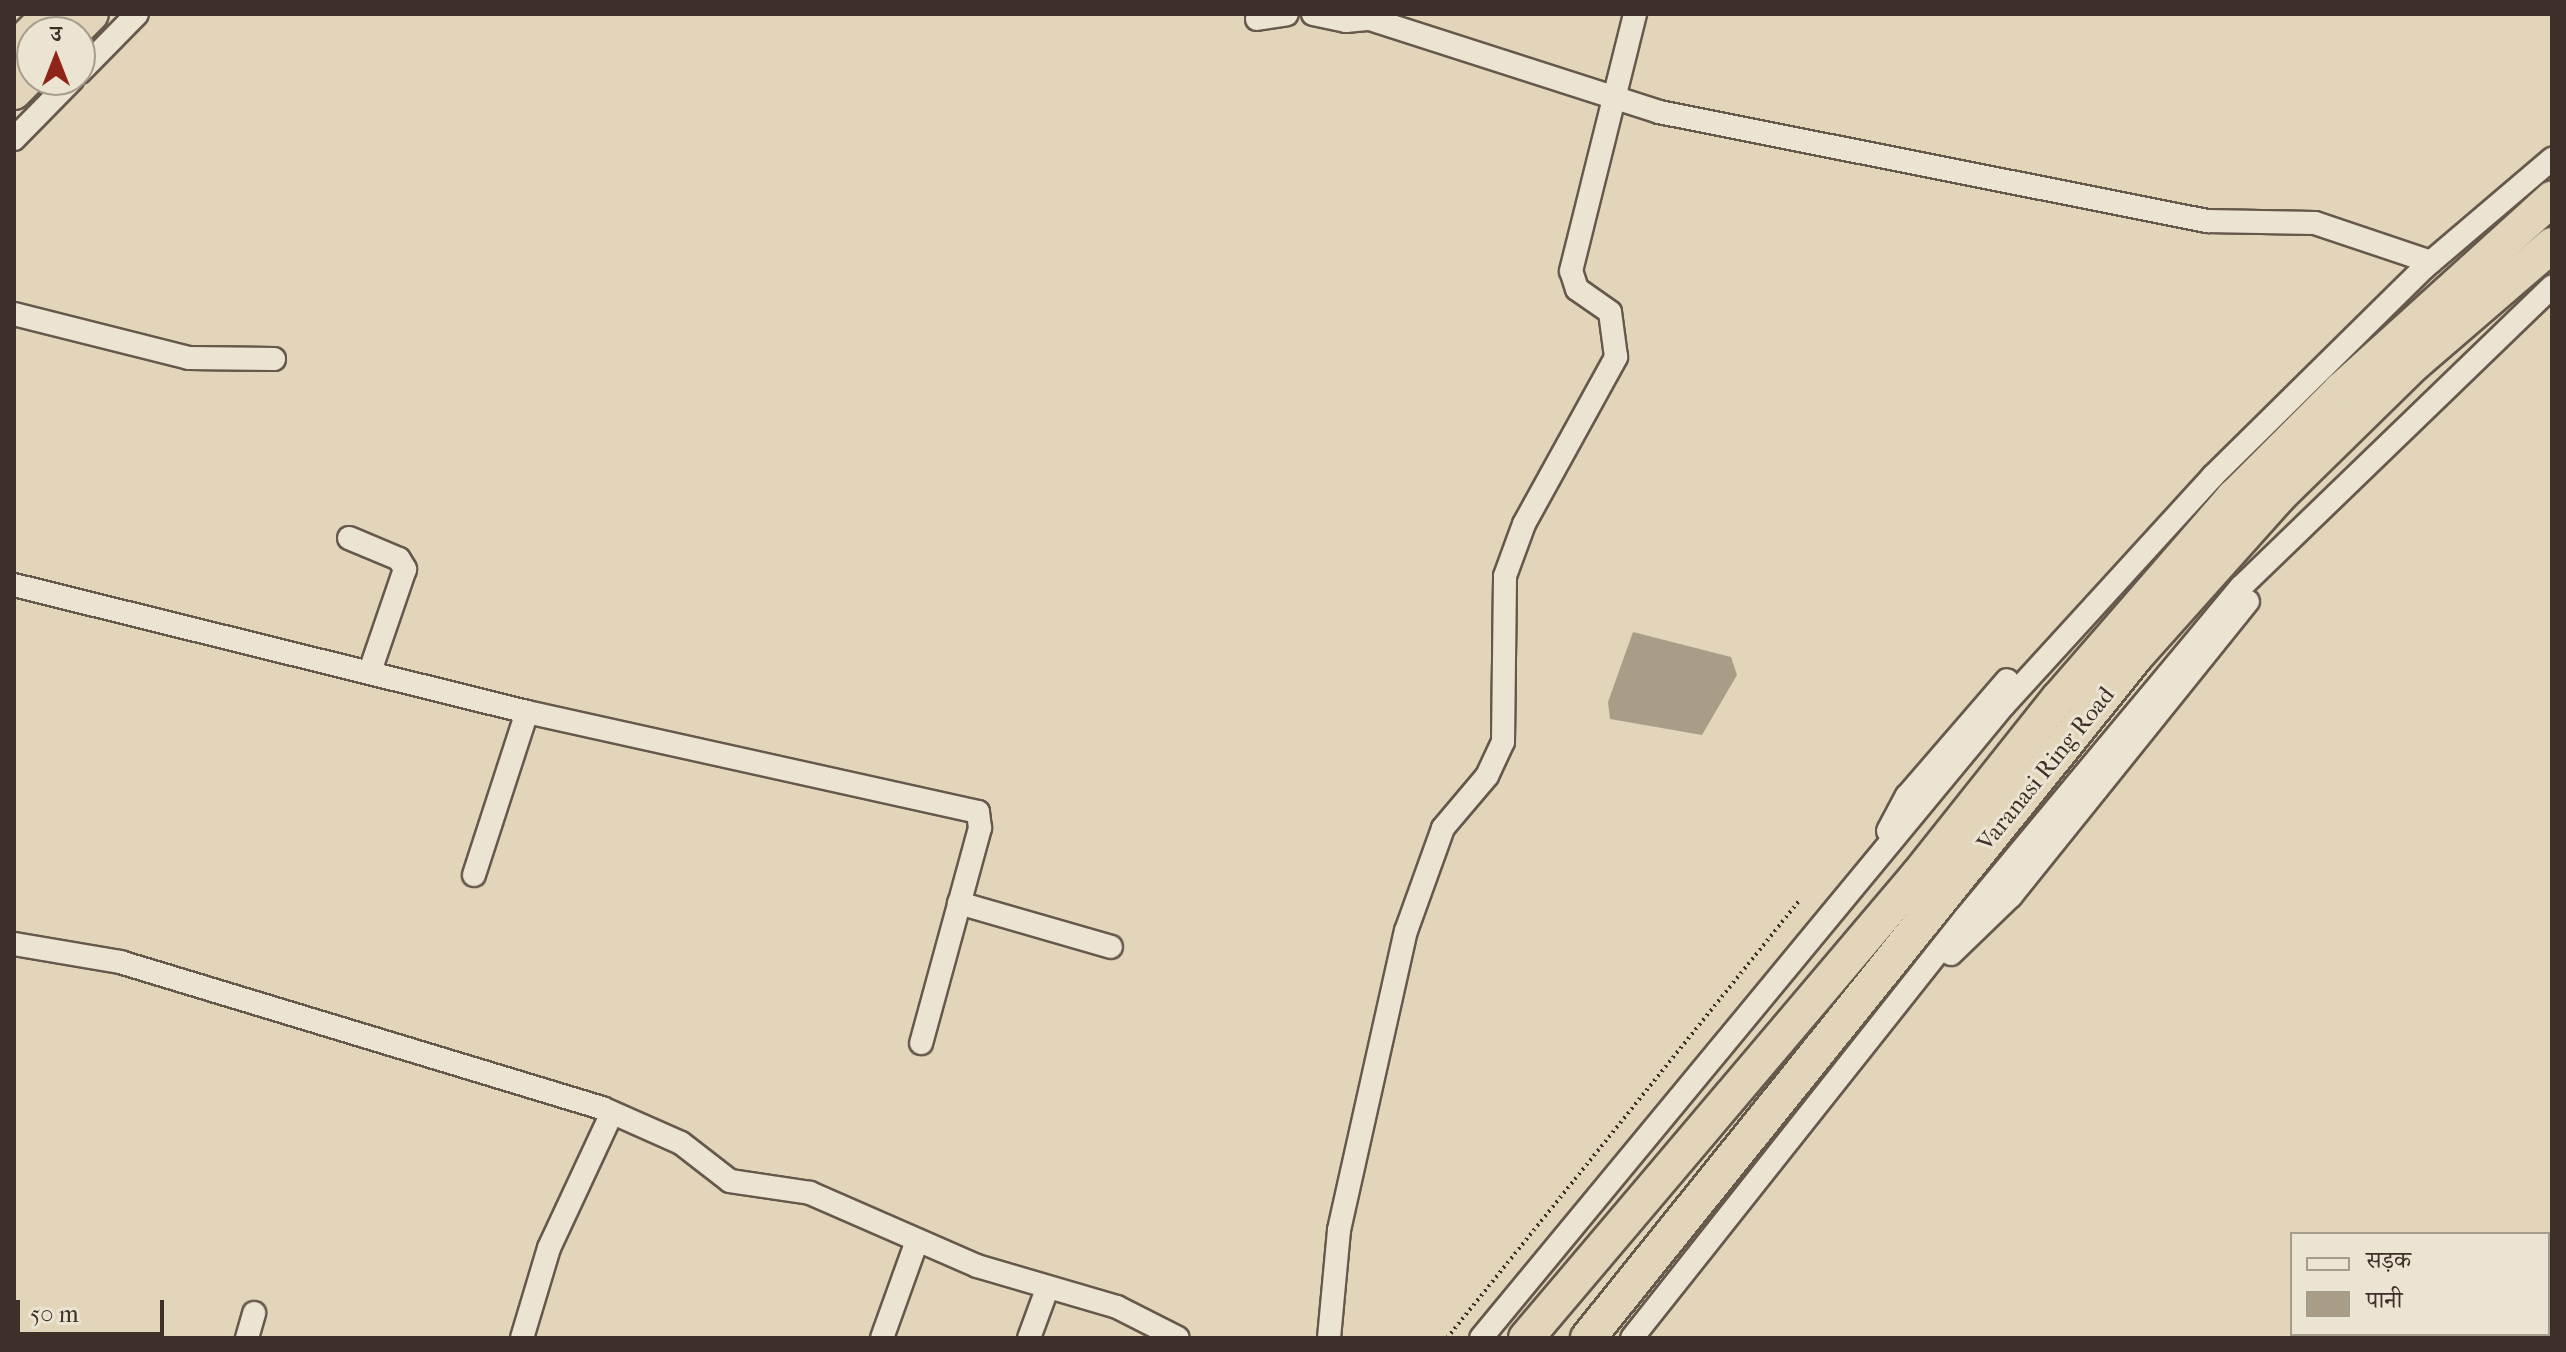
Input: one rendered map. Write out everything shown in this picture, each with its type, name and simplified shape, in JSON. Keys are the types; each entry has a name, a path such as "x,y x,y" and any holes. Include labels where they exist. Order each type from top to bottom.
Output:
{"highway":[{"path":"14,50 50,14"},
{"path":"1526,1338 1918,875 2059,698 2234,497 2341,390 2552,199"},
{"name":"Varanasi Ring Road","path":"1588,1338 2147,643 2336,441 2415,363 2552,245"}],"street":[{"path":"96,56 137,14"},
{"path":"1257,19 1287,14"},
{"path":"1313,14 1346,21 1370,19 1613,101 2207,221 2315,223 2431,262"},
{"path":"1329,1338 1339,1230 1406,931 1443,828 1487,776 1503,742 1505,576 1524,524 1616,357 1610,312 1577,289 1571,271 1635,14"},
{"path":"14,139 56,96"},
{"path":"1481,1338 2004,705 2213,476 2431,262 2552,159"},
{"path":"1632,1338 1892,1010 2247,580 2552,287"},
{"path":"14,314 189,358 274,359"},
{"path":"349,538 399,559 405,569 370,671"},
{"path":"14,585 527,712 978,812 980,828 921,1043"},
{"path":"474,875 527,712"},
{"path":"959,903 1111,947"},
{"path":"14,944 120,962 612,1113 681,1143 730,1181 810,1193 917,1241 1047,1289 1117,1307 1178,1338"},
{"path":"522,1338 549,1248 612,1113"},
{"path":"887,1337 917,1241"},
{"path":"1029,1338 1047,1289"},
{"path":"247,1338 254,1313"}],"path":[{"path":"1447,1338 1799,901"}],"water":[{"path":"1633,632 1731,657 1737,675 1702,735 1610,719 1608,702"}]}
